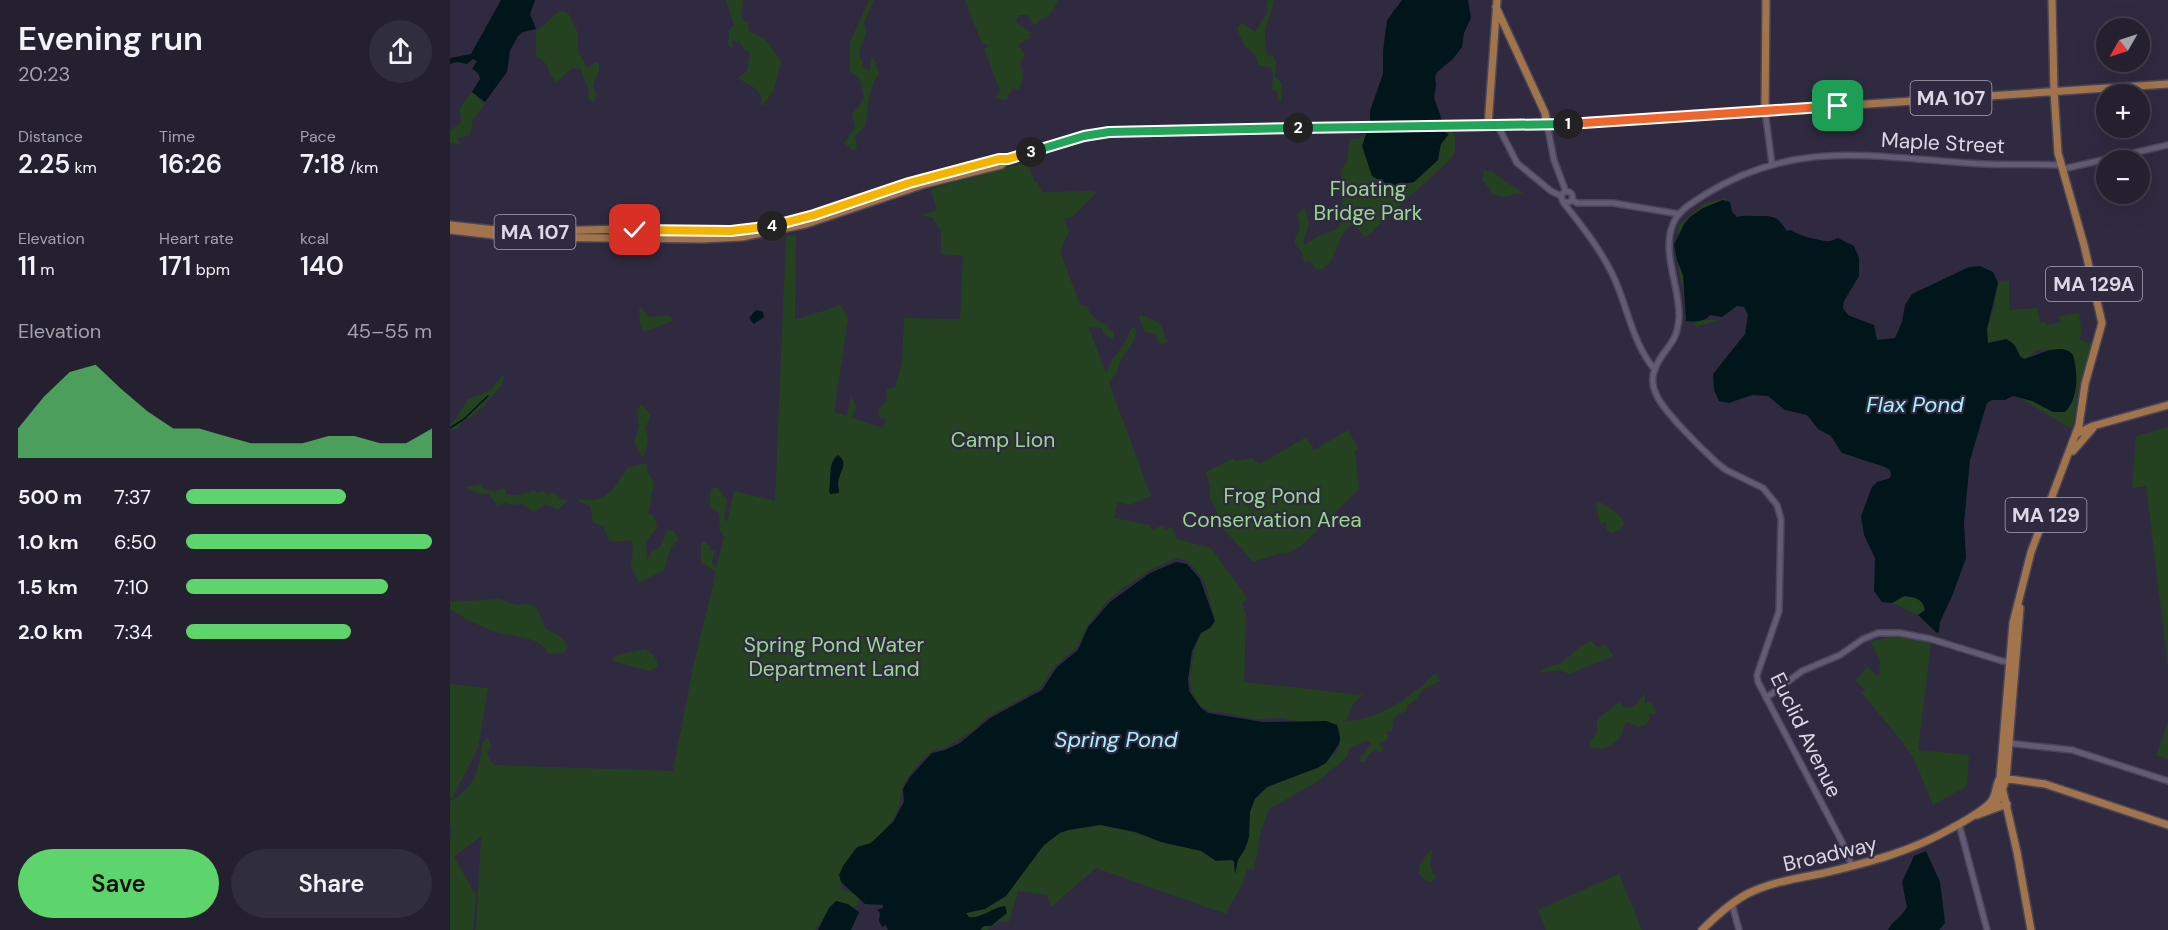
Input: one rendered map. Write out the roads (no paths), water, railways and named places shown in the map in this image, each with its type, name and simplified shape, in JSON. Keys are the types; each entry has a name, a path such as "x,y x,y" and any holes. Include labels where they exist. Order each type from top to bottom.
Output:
{"main road":[{"path":"1765,111 1766,0"},
{"path":"2052,0 2054,91"},
{"path":"1496,3 1545,113 1547,124"},
{"path":"1488,126 1496,3"},
{"name":"MA 107","path":"450,225 515,232 752,229 805,218 919,180 999,159 1008,159 1084,136 1109,132 1547,124 2168,84"},
{"name":"MA 129A","path":"2054,91 2057,147 2102,320 2101,333 2086,380 2076,434"},
{"name":"MA 107","path":"450,230 511,237 699,239 742,237 806,224 925,184 1001,165 1008,159"},
{"path":"2076,434 2095,426 2168,405"},
{"name":"MA 129","path":"2068,458 2095,426"},
{"name":"Broadway","path":"1981,814 1996,803 2003,789 2020,595 2031,552 2076,434"},
{"path":"2003,778 2045,784 2168,825"},
{"name":"Broadway","path":"1702,930 1732,904 1750,893 1773,884 1907,851 1931,840 1971,817 1992,800 2003,778"},
{"name":"MA 129","path":"2003,789 2031,930"},
{"name":"Broadway","path":"1971,817 2007,804"}],"street":[{"path":"1765,111 1772,164"},
{"path":"1498,126 1517,163 1551,191 1568,199 1613,203 1679,214 1671,228 1668,245 1678,297 1677,332 1673,343 1655,369 1646,359 1637,340 1612,274 1577,220 1568,199 1554,160 1547,124"},
{"name":"Maple Street","path":"1679,214 1689,205 1750,171 1772,164 1807,158 1856,155 2062,167 2168,145"},
{"path":"1568,199 1587,202"},
{"path":"1568,199 1577,220"},
{"name":"Euclid Avenue","path":"1655,369 1654,388 1659,400 1667,410 1726,471 1762,488 1771,495 1777,505 1781,519 1780,596 1774,630 1757,675 1758,682 1842,842 1852,866"},
{"path":"1766,698 1802,671 1840,655 1863,639 1878,633 1900,633 1932,639 2013,662"},
{"path":"2006,742 2072,750 2168,781"},
{"path":"1959,824 1987,930"},
{"path":"1732,904 1739,930"}],"water":[{"path":"501,0 535,0 530,14 536,29 523,32 518,36 510,51 507,72 485,102 472,92 480,79 478,73 472,69 477,61 473,59 467,64 457,62 450,64 450,58 471,54"},
{"path":"1402,0 1468,0 1471,18 1464,33 1462,47 1453,59 1437,72 1435,77 1434,98 1443,131 1449,134 1441,144 1438,160 1414,182 1389,186 1372,176 1362,146 1370,122 1370,111 1383,74 1387,20"},
{"name":"Flax Pond","path":"1723,200 1730,202 1732,212 1737,217 1771,217 1779,221 1787,231 1791,230 1803,236 1825,241 1838,238 1854,246 1859,258 1859,276 1844,301 1843,308 1848,315 1874,325 1877,340 1895,338 1902,322 1905,305 1912,294 1969,267 1980,266 1993,272 1998,283 1987,329 1988,343 2006,339 2013,344 2024,359 2056,349 2068,351 2073,355 2076,370 2075,393 2065,412 2053,412 2032,401 2013,396 1987,403 1970,460 1964,523 1966,558 1937,633 1918,615 1925,610 1918,599 1904,596 1892,603 1882,602 1874,591 1875,558 1864,535 1861,516 1872,487 1877,482 1890,478 1890,470 1842,453 1831,436 1818,429 1807,415 1785,410 1768,396 1752,395 1729,403 1719,401 1714,390 1713,374 1745,334 1748,315 1744,307 1737,306 1722,317 1710,315 1702,320 1686,321 1683,275 1674,245 1690,217 1703,208"},
{"path":"756,310 763,312 764,317 754,324 749,318"},
{"path":"838,455 844,463 838,480 839,493 830,494 832,462"},
{"name":"Spring Pond","path":"1176,562 1187,564 1200,579 1215,621 1210,628 1201,633 1192,651 1188,679 1189,691 1201,708 1208,713 1263,722 1326,721 1337,725 1339,744 1326,763 1267,787 1255,799 1250,812 1249,837 1238,860 1235,874 1232,860 1216,861 1201,851 1161,842 1135,832 1100,825 1060,833 1044,845 1006,896 985,909 966,913 969,917 974,917 1005,906 1007,913 991,926 984,926 980,930 888,930 885,924 883,928 879,921 880,913 877,910 883,908 883,905 865,904 841,882 839,875 857,847 871,843 893,822 904,802 903,789 910,777 932,753 960,743 990,718 1042,690 1057,667 1078,650 1088,627 1110,602 1150,573"},
{"path":"1926,851 1940,882 1945,923 1939,930 1888,930 1907,907 1902,882 1914,856"},
{"path":"836,901 848,904 859,912 851,930 818,930 829,908"}],"waterway":[{"path":"450,428 464,419 488,396"}],"park label":[{"name":"Floating Bridge Park","path":"1368,201"},
{"name":"Camp Lion","path":"1003,440"},
{"name":"Frog Pond Conservation Area","path":"1272,508"},
{"name":"Spring Pond Water Department Land","path":"834,657"}]}
